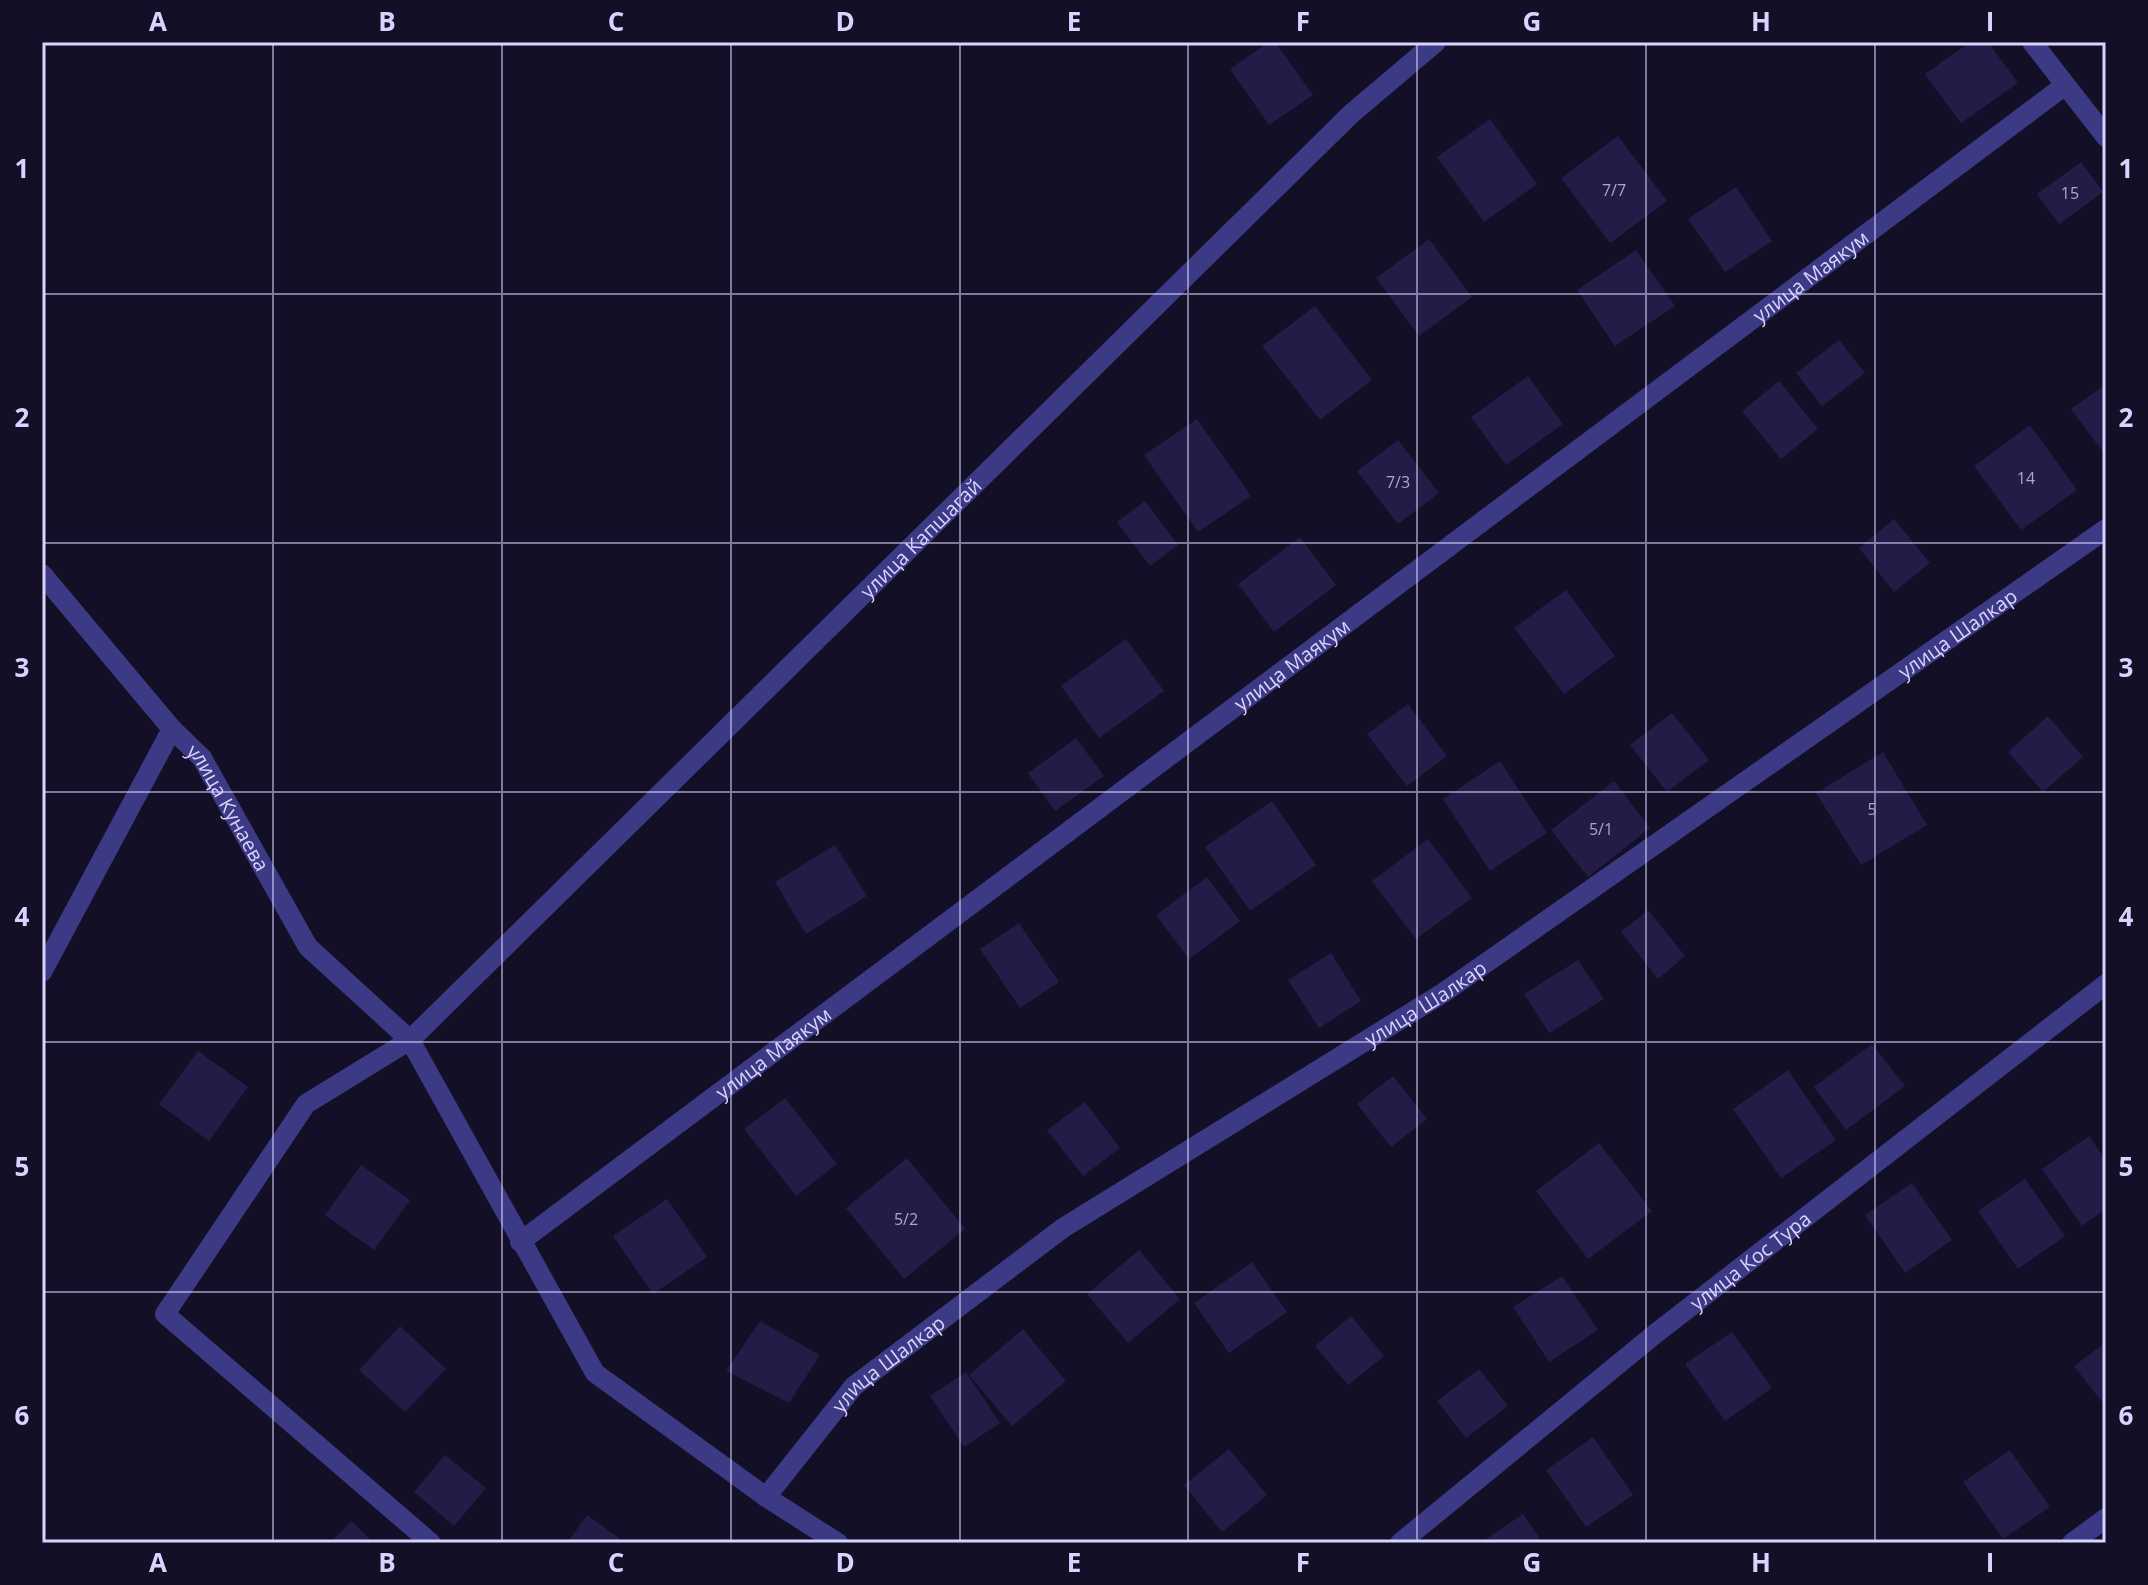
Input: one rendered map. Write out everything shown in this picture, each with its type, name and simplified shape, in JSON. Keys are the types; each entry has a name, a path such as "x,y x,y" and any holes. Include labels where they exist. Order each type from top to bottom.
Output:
{"street":[{"name":"улица Капшагай","path":"431,1543 165,1314 306,1104 410,1040 1351,114 1436,42"},
{"path":"2032,42 2106,137"},
{"name":"улица Маякум","path":"520,1242 2064,86"},
{"name":"улица Шалкар","path":"766,1497 854,1386 1063,1228 1443,993 2106,529"},
{"name":"улица Кунаева","path":"42,574 172,729 202,758 308,947 410,1040 595,1373 766,1497 838,1543"},
{"path":"42,972 172,729"},
{"name":"улица Кос Тура","path":"1400,1543 1655,1334 2106,984"},
{"path":"2072,1543 2106,1518"}],"building":[{"path":"1269,42 1275,42 1313,95 1269,125 1230,69"},
{"path":"1970,42 1988,42 2018,83 1961,123 1925,74"},
{"path":"1490,119 1537,184 1484,222 1437,157"},
{"path":"1618,136 1667,201 1610,243 1561,178"},
{"path":"2081,162 2103,192 2059,224 2037,194"},
{"path":"1736,187 1772,241 1725,272 1688,219"},
{"path":"1429,239 1472,297 1419,336 1376,278"},
{"path":"1636,250 1675,306 1615,346 1577,290"},
{"path":"1315,306 1372,380 1320,420 1262,346"},
{"path":"1839,340 1865,373 1822,406 1796,373"},
{"path":"1528,376 1563,424 1506,465 1471,417"},
{"path":"1779,381 1818,429 1781,459 1742,411"},
{"path":"2106,384 2106,456 2071,409"},
{"path":"1197,419 1251,496 1198,532 1144,455"},
{"path":"2030,425 2077,490 2021,530 1974,466"},
{"path":"1398,440 1439,493 1398,524 1357,471"},
{"path":"1145,501 1178,545 1150,566 1117,522"},
{"path":"1894,519 1930,563 1894,592 1859,548"},
{"path":"1300,537 1336,585 1274,632 1238,584"},
{"path":"1566,590 1615,656 1564,694 1514,628"},
{"path":"1126,639 1164,691 1099,738 1061,686"},
{"path":"1408,704 1447,756 1407,786 1367,734"},
{"path":"1672,713 1709,760 1667,792 1630,745"},
{"path":"2048,716 2083,757 2043,792 2008,752"},
{"path":"1076,738 1104,776 1055,811 1028,773"},
{"path":"1883,752 1927,825 1861,865 1816,793"},
{"path":"1500,761 1547,833 1490,871 1443,799"},
{"path":"1614,781 1650,828 1588,877 1551,830"},
{"path":"1272,801 1316,865 1250,911 1205,847"},
{"path":"1428,839 1472,898 1416,939 1372,881"},
{"path":"835,845 867,896 806,934 775,882"},
{"path":"1207,877 1240,921 1189,959 1156,915"},
{"path":"1648,910 1685,956 1658,979 1621,932"},
{"path":"1019,923 1059,982 1020,1008 980,949"},
{"path":"1331,953 1361,1001 1319,1028 1288,980"},
{"path":"1578,960 1604,999 1549,1033 1524,994"},
{"path":"1872,1044 1905,1086 1846,1130 1814,1087"},
{"path":"198,1051 248,1087 209,1141 159,1104"},
{"path":"1788,1070 1836,1140 1781,1178 1733,1109"},
{"path":"1393,1076 1427,1119 1391,1147 1357,1104"},
{"path":"785,1098 837,1164 796,1196 744,1129"},
{"path":"1085,1102 1120,1148 1083,1176 1047,1130"},
{"path":"2089,1136 2106,1161 2106,1209 2082,1226 2042,1169"},
{"path":"1599,1143 1652,1211 1588,1259 1536,1191"},
{"path":"907,1158 965,1229 904,1279 846,1208"},
{"path":"361,1165 410,1200 374,1250 325,1215"},
{"path":"2025,1179 2065,1236 2018,1269 1978,1211"},
{"path":"1912,1183 1952,1240 1905,1273 1865,1215"},
{"path":"667,1199 707,1257 653,1294 613,1236"},
{"path":"1139,1250 1180,1299 1128,1343 1087,1294"},
{"path":"1252,1262 1287,1312 1229,1353 1194,1303"},
{"path":"1562,1276 1598,1330 1549,1362 1513,1307"},
{"path":"1351,1316 1384,1356 1348,1385 1315,1346"},
{"path":"760,1321 820,1355 789,1403 726,1371"},
{"path":"400,1326 446,1369 405,1412 359,1370"},
{"path":"1023,1329 1066,1381 1012,1426 969,1375"},
{"path":"1732,1332 1772,1388 1725,1421 1685,1364"},
{"path":"2106,1342 2106,1407 2074,1366"},
{"path":"1479,1369 1508,1406 1466,1438 1437,1401"},
{"path":"966,1372 1000,1423 964,1447 930,1396"},
{"path":"1593,1437 1633,1495 1586,1527 1546,1470"},
{"path":"1229,1449 1267,1495 1222,1532 1184,1485"},
{"path":"2010,1450 2050,1507 2003,1539 1963,1482"},
{"path":"445,1455 486,1488 454,1526 414,1492"},
{"path":"1523,1514 1543,1543 1480,1543"},
{"path":"587,1515 626,1543 567,1543"},
{"path":"351,1521 374,1543 330,1543"}]}
